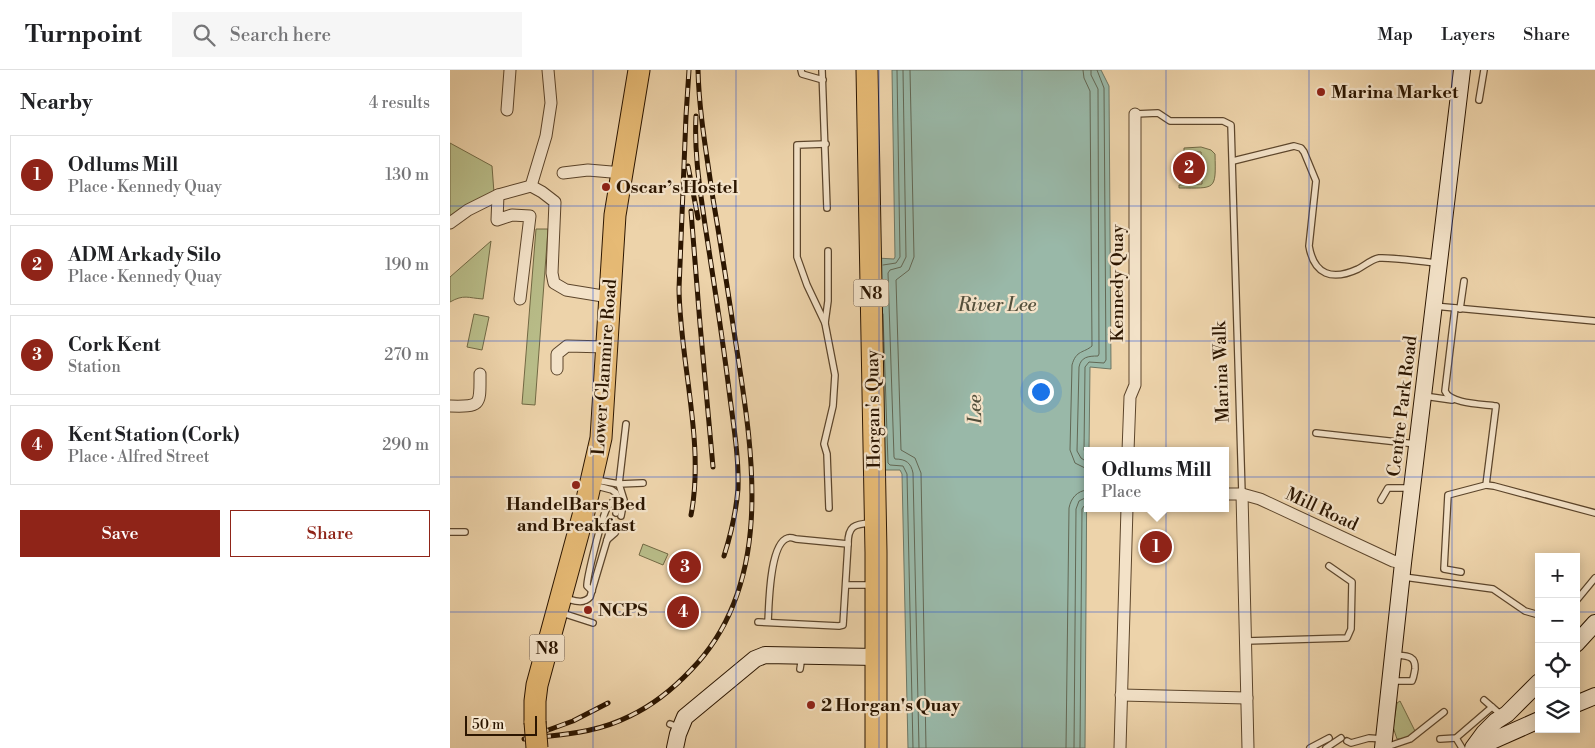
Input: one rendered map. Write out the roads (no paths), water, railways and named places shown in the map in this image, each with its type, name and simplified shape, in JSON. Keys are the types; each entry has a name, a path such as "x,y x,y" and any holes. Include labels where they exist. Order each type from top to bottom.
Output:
{"highway":[{"name":"Lower Glanmire Road","path":"537,748 535,694 592,482 601,438 615,215 639,70"},
{"name":"Horgan's Quay","path":"867,70 876,585 876,748"}],"street":[{"path":"507,110 510,70"},
{"path":"531,186 546,136 551,103 548,70"},
{"name":"Centre Park Road","path":"1384,745 1392,655 1462,70"},
{"name":"Kennedy Quay","path":"1128,447 1130,398 1135,386 1135,114"},
{"path":"563,173 588,170 622,173"},
{"path":"450,223 468,210 498,195 531,186 555,202 549,257 552,278 558,286 576,293 609,297"},
{"path":"498,195 497,220 512,215 530,216 520,299"},
{"path":"557,369 557,354 567,346 606,347"},
{"path":"450,406 471,406 476,403 480,394 480,374"},
{"name":"Mill Road","path":"1229,494 1242,494 1260,499 1393,561 1402,570"},
{"name":"Marina Walk","path":"1242,494 1248,748"},
{"path":"1120,748 1127,512"},
{"path":"1577,643 1595,623"},
{"path":"675,746 675,726 737,680 755,659 765,655 801,662 876,657"},
{"path":"1475,748 1496,721 1507,714 1535,686"},
{"path":"1121,695 1247,698"},
{"path":"1580,702 1595,696"},
{"path":"1507,714 1512,732"},
{"path":"1475,748 1535,722"}],"lane":[{"path":"822,70 827,208"},
{"path":"1480,100 1484,70"},
{"path":"800,71 823,80"},
{"name":"Marina Walk","path":"1135,114 1158,113 1170,121 1223,121 1231,126 1242,494"},
{"path":"826,144 797,145 797,257 807,285 825,323 835,375 834,406 824,444 827,454 829,508"},
{"path":"1233,161 1294,146 1301,148 1316,181 1308,246 1315,265 1327,274 1336,276 1343,274 1358,269 1376,258 1440,263"},
{"path":"825,323 828,301 828,251"},
{"path":"1454,400 1446,395 1445,391 1464,281"},
{"path":"1434,306 1595,321"},
{"path":"1423,396 1496,406 1486,485"},
{"path":"592,482 614,491 617,496 619,514 624,500 620,484 626,424"},
{"path":"1316,433 1418,444"},
{"path":"592,482 643,483"},
{"path":"1461,572 1444,570 1448,495 1486,485 1595,513"},
{"path":"1381,500 1388,488 1412,488"},
{"path":"592,591 587,586 589,571 607,509 617,496"},
{"path":"758,622 839,626 844,622 848,534 852,527 857,524 875,522"},
{"path":"560,604 583,601 590,597 606,540 612,531"},
{"path":"450,532 465,532"},
{"path":"768,622 770,575 785,540 796,538 848,544"},
{"path":"1246,641 1346,638 1351,629 1352,582 1329,566"},
{"path":"1402,570 1493,589 1525,611 1535,614"},
{"path":"1578,598 1595,578"},
{"path":"846,585 876,585"},
{"path":"560,604 593,623"},
{"path":"1390,681 1412,681 1415,663 1411,657 1392,655"},
{"path":"1484,700 1498,713 1507,714"},
{"path":"1440,739 1456,738 1492,707"},
{"path":"1326,748 1344,740 1351,743 1369,738 1384,745 1410,739 1444,712"},
{"path":"1310,748 1329,738"},
{"path":"1456,738 1462,748"}],"water":[{"name":"River Lee","path":"892,70 1101,70 1109,86 1111,369 1090,367 1089,447 1084,447 1084,512 1087,512 1085,748 908,748 902,474 900,470 883,470 877,258 894,259"}],"railway":[{"path":"689,70 679,289 680,317 694,432 695,488 691,515"},
{"path":"524,739 591,730 617,722 655,702 691,670 718,635 737,596 747,555 752,512 751,468 742,380 713,199 700,102 698,70"},
{"path":"696,116 699,184 735,432 738,466 736,506 724,556"},
{"path":"688,166 698,218"},
{"path":"691,211 713,467"},
{"path":"540,733 573,721 608,703"}],"place":[{"name":"Marina Market","path":"1321,92"},
{"name":"ADM Arkady Silo","path":"1189,168"},
{"name":"Oscar’s Hostel","path":"606,187"},
{"name":"HandelBars Bed and Breakfast","path":"576,485"},
{"name":"Odlums Mill","path":"1156,547"},
{"name":"Cork Kent","path":"685,567"},
{"name":"NCPS","path":"588,610"},
{"name":"Kent Station (Cork)","path":"683,612"},
{"name":"2 Horgan's Quay","path":"811,705"}],"water label":[{"name":"Lee","path":"974,409"}]}
